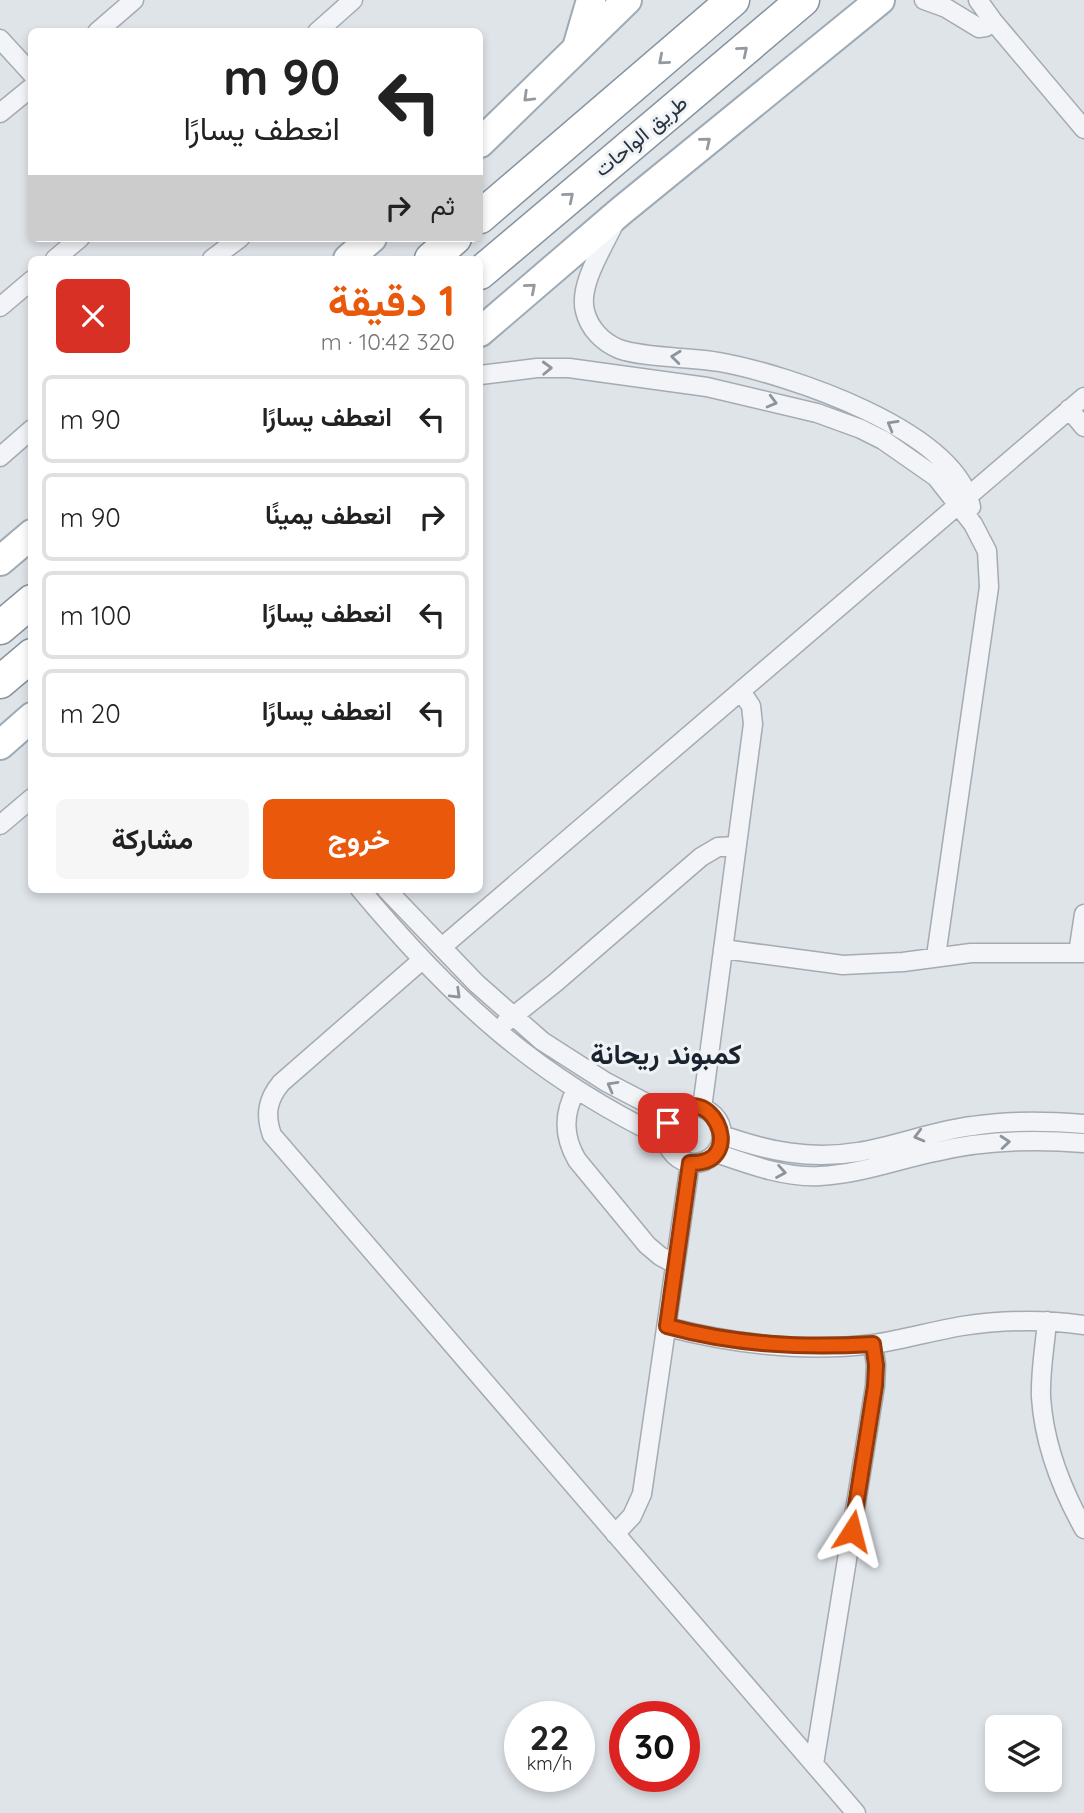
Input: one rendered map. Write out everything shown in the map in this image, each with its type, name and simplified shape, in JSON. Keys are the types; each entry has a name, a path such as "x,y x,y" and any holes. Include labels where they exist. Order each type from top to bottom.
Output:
{"highway":[{"name":"طريق الواحات","path":"483,214 733,0"},
{"name":"طريق الواحات","path":"483,270 803,0"},
{"path":"434,256 450,242"},
{"path":"0,628 28,604"},
{"path":"0,682 28,658"}],"main road":[{"path":"576,51 591,0"},
{"path":"483,140 627,0"},
{"path":"483,329 621,211 880,0"},
{"path":"351,256 367,242"},
{"path":"0,561 28,537"},
{"path":"1,745 28,721"}],"street":[{"path":"322,28 353,0"},
{"path":"924,0 946,8 979,28 993,22"},
{"path":"978,0 993,22 1084,129"},
{"path":"100,28 121,4"},
{"path":"0,39 28,70"},
{"path":"0,113 28,90"},
{"path":"621,211 583,290 585,314 604,340 626,351 721,363 772,375 821,391 869,412 914,438 948,464 987,551 989,587 936,956"},
{"path":"58,256 74,242"},
{"path":"216,256 235,242"},
{"path":"0,307 28,283"},
{"path":"483,375 552,368 707,387 817,413 883,440 936,477 963,500"},
{"path":"442,947 1084,397"},
{"path":"1069,410 1084,427"},
{"path":"861,429 869,412"},
{"path":"0,457 28,432"},
{"path":"702,1108 753,724 751,706 741,691"},
{"path":"1,745 28,731"},
{"path":"0,825 28,800"},
{"path":"495,1031 701,857 718,847 737,846"},
{"path":"363,893 422,960 495,1031 576,1090 666,1139"},
{"path":"389,893 476,983 513,1017 573,1062 673,1116"},
{"path":"390,924 405,911"},
{"path":"723,949 844,965 1007,951 1081,953 1084,914"},
{"path":"422,960 281,1083 272,1094 268,1108 267,1122 272,1135 856,1813"},
{"path":"576,1090 567,1113 566,1125 571,1149 577,1160 647,1245 675,1264"},
{"path":"686,1108 702,1108 714,1116 722,1135 716,1153 704,1161 690,1163 677,1158 671,1152 666,1139 668,1123 673,1116 686,1108"},
{"path":"722,1135 755,1147 821,1156 859,1152 974,1125 1015,1122 1084,1124"},
{"path":"716,1153 750,1165 817,1176 858,1172 974,1144 1013,1141 1084,1143"},
{"path":"615,1534 632,1516 642,1494 690,1163"},
{"path":"667,1326 755,1344 821,1347 873,1344 982,1323 1047,1321 1084,1325"},
{"path":"1047,1321 1041,1395 1046,1436 1068,1499 1084,1529"},
{"path":"814,1765 875,1386 873,1344"}],"district":[{"name":"كمبوند ريحانة","path":"666,1054"}],"route":[{"path":"668,1123 679,1111 702,1108 714,1116 722,1135 716,1153 704,1161 690,1163 667,1326 755,1344 821,1347 873,1344 875,1386 852,1531"}]}
